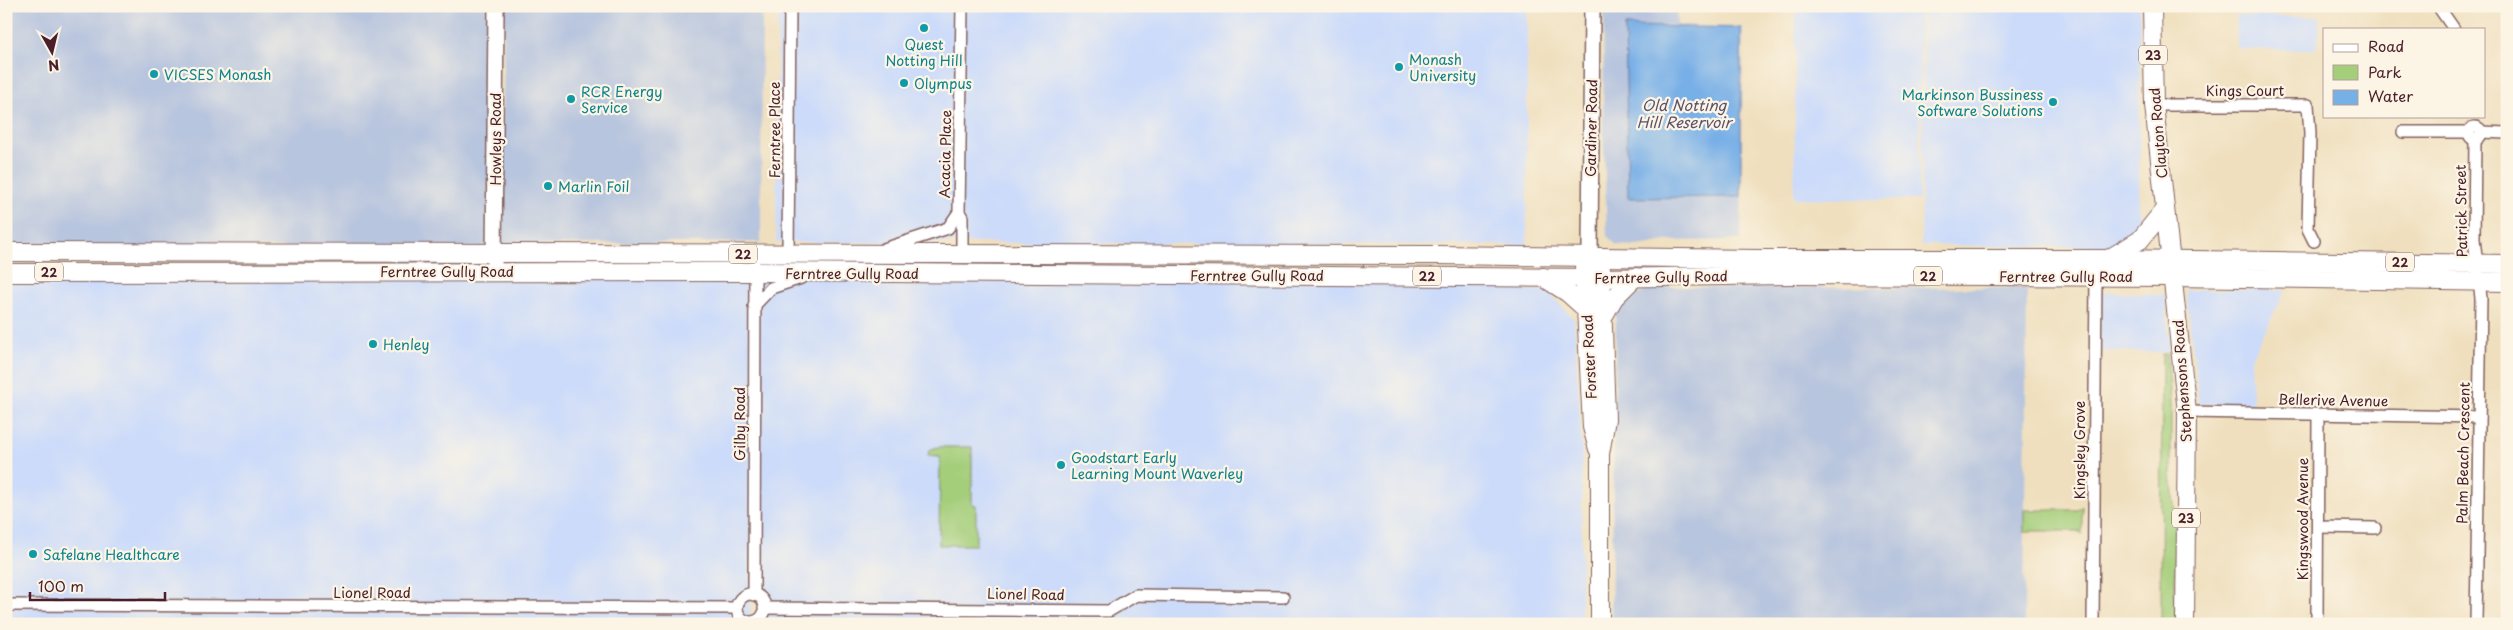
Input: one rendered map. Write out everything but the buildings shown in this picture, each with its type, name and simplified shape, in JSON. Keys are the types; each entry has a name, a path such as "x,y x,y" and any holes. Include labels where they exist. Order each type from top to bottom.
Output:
{"main road":[{"name":"Clayton Road","path":"2152,6 2154,105 2173,268"},
{"path":"2110,259 2140,240 2165,209"},
{"name":"Ferntree Gully Road","path":"6,252 1592,255 1760,267 2006,276 2096,276 2173,268 2507,264"},
{"path":"1252,255 1253,275"},
{"name":"Forster Road","path":"1592,255 1593,278 1603,317 1606,419 1600,454 1600,624"},
{"name":"Ferntree Gully Road","path":"6,273 755,272 1541,276 1593,278 1635,277 1760,267 2006,258 2110,259 2173,268 2507,282"},
{"path":"2006,258 2006,276"},
{"name":"Stephensons Road","path":"2173,268 2187,412 2186,624"},
{"path":"1541,276 1568,293 1586,310"},
{"path":"1603,317 1614,298 1635,277"},
{"name":"Forster Road","path":"1593,278 1586,310 1592,427 1600,454"}],"street":[{"name":"Howleys Road","path":"493,272 496,6"},
{"name":"Ferntree Place","path":"788,254 790,6"},
{"name":"Acacia Place","path":"867,254 948,228 953,224 959,212 962,6"},
{"name":"Gardiner Road","path":"1592,6 1592,255"},
{"path":"2438,6 2453,28"},
{"name":"Kings Court","path":"2154,105 2308,105 2310,133 2308,229 2314,241"},
{"path":"2403,132 2475,129 2507,133"},
{"name":"Patrick Street","path":"2475,129 2474,239 2479,282"},
{"name":"Acacia Place","path":"959,212 962,217 962,254"},
{"name":"Gilby Road","path":"754,594 755,254"},
{"path":"754,306 771,288 791,279 829,273"},
{"name":"Kingsley Grove","path":"2093,624 2096,276"},
{"name":"Palm Beach Crescent","path":"2476,624 2481,298 2479,282"},
{"name":"Bellerive Avenue","path":"2187,412 2479,417"},
{"name":"Kingswood Avenue","path":"2317,624 2318,415"},
{"path":"2318,527 2375,528"},
{"path":"754,594 762,599 764,608 761,617 753,623 744,620 738,613 737,608 744,596 754,594"},
{"name":"Lionel Road","path":"764,608 1109,611 1136,595 1283,597"},
{"name":"Lionel Road","path":"6,605 737,608"}],"shaded area":[{"path":"6,6 488,6 489,248 6,247"},
{"path":"504,6 762,6 761,242 502,245"},
{"path":"778,6 1527,6 1527,245 776,242"},
{"name":"Old Notting Hill Reservoir","path":"1676,6 1677,25 1743,27 1741,240 1666,241 1639,246 1617,245 1607,236 1603,122 1604,7"},
{"path":"1796,6 1921,6 1919,200 1794,198"},
{"path":"1924,6 2140,6 2139,247 1921,245"},
{"path":"2236,16 2319,17 2318,46 2314,50 2240,49 2237,46"},
{"path":"755,272 1371,281 1547,291 1574,319 1582,449 1581,624 757,624 754,308 750,624 6,624 6,283"},
{"path":"1652,287 2027,288 2024,624 1611,624 1616,313 1631,299"},
{"path":"2186,290 2286,290 2251,358 2252,405 2199,404"},
{"path":"2101,292 2165,295 2170,352 2100,351"}],"green space":[{"path":"2162,354 2167,354 2171,403 2171,473 2175,516 2175,624 2161,624"},
{"path":"938,447 972,447 972,504 976,505 976,545 939,545 940,457 928,456 929,450"},
{"path":"2082,506 2082,535 2078,531 2024,531 2024,510 2078,510"}],"water":[{"name":"Old Notting Hill Reservoir","path":"1625,26 1741,28 1741,197 1628,198"}],"place":[{"name":"Quest Notting Hill","path":"924,28"},
{"name":"Monash University","path":"1399,67"},
{"name":"VICSES Monash","path":"154,74"},
{"name":"Olympus","path":"904,83"},
{"name":"RCR Energy Service","path":"571,99"},
{"name":"Markinson Bussiness Software Solutions","path":"2053,102"},
{"name":"Marlin Foil","path":"548,186"},
{"name":"Henley","path":"373,344"},
{"name":"Goodstart Early Learning Mount Waverley","path":"1061,465"},
{"name":"Safelane Healthcare","path":"33,554"}]}
